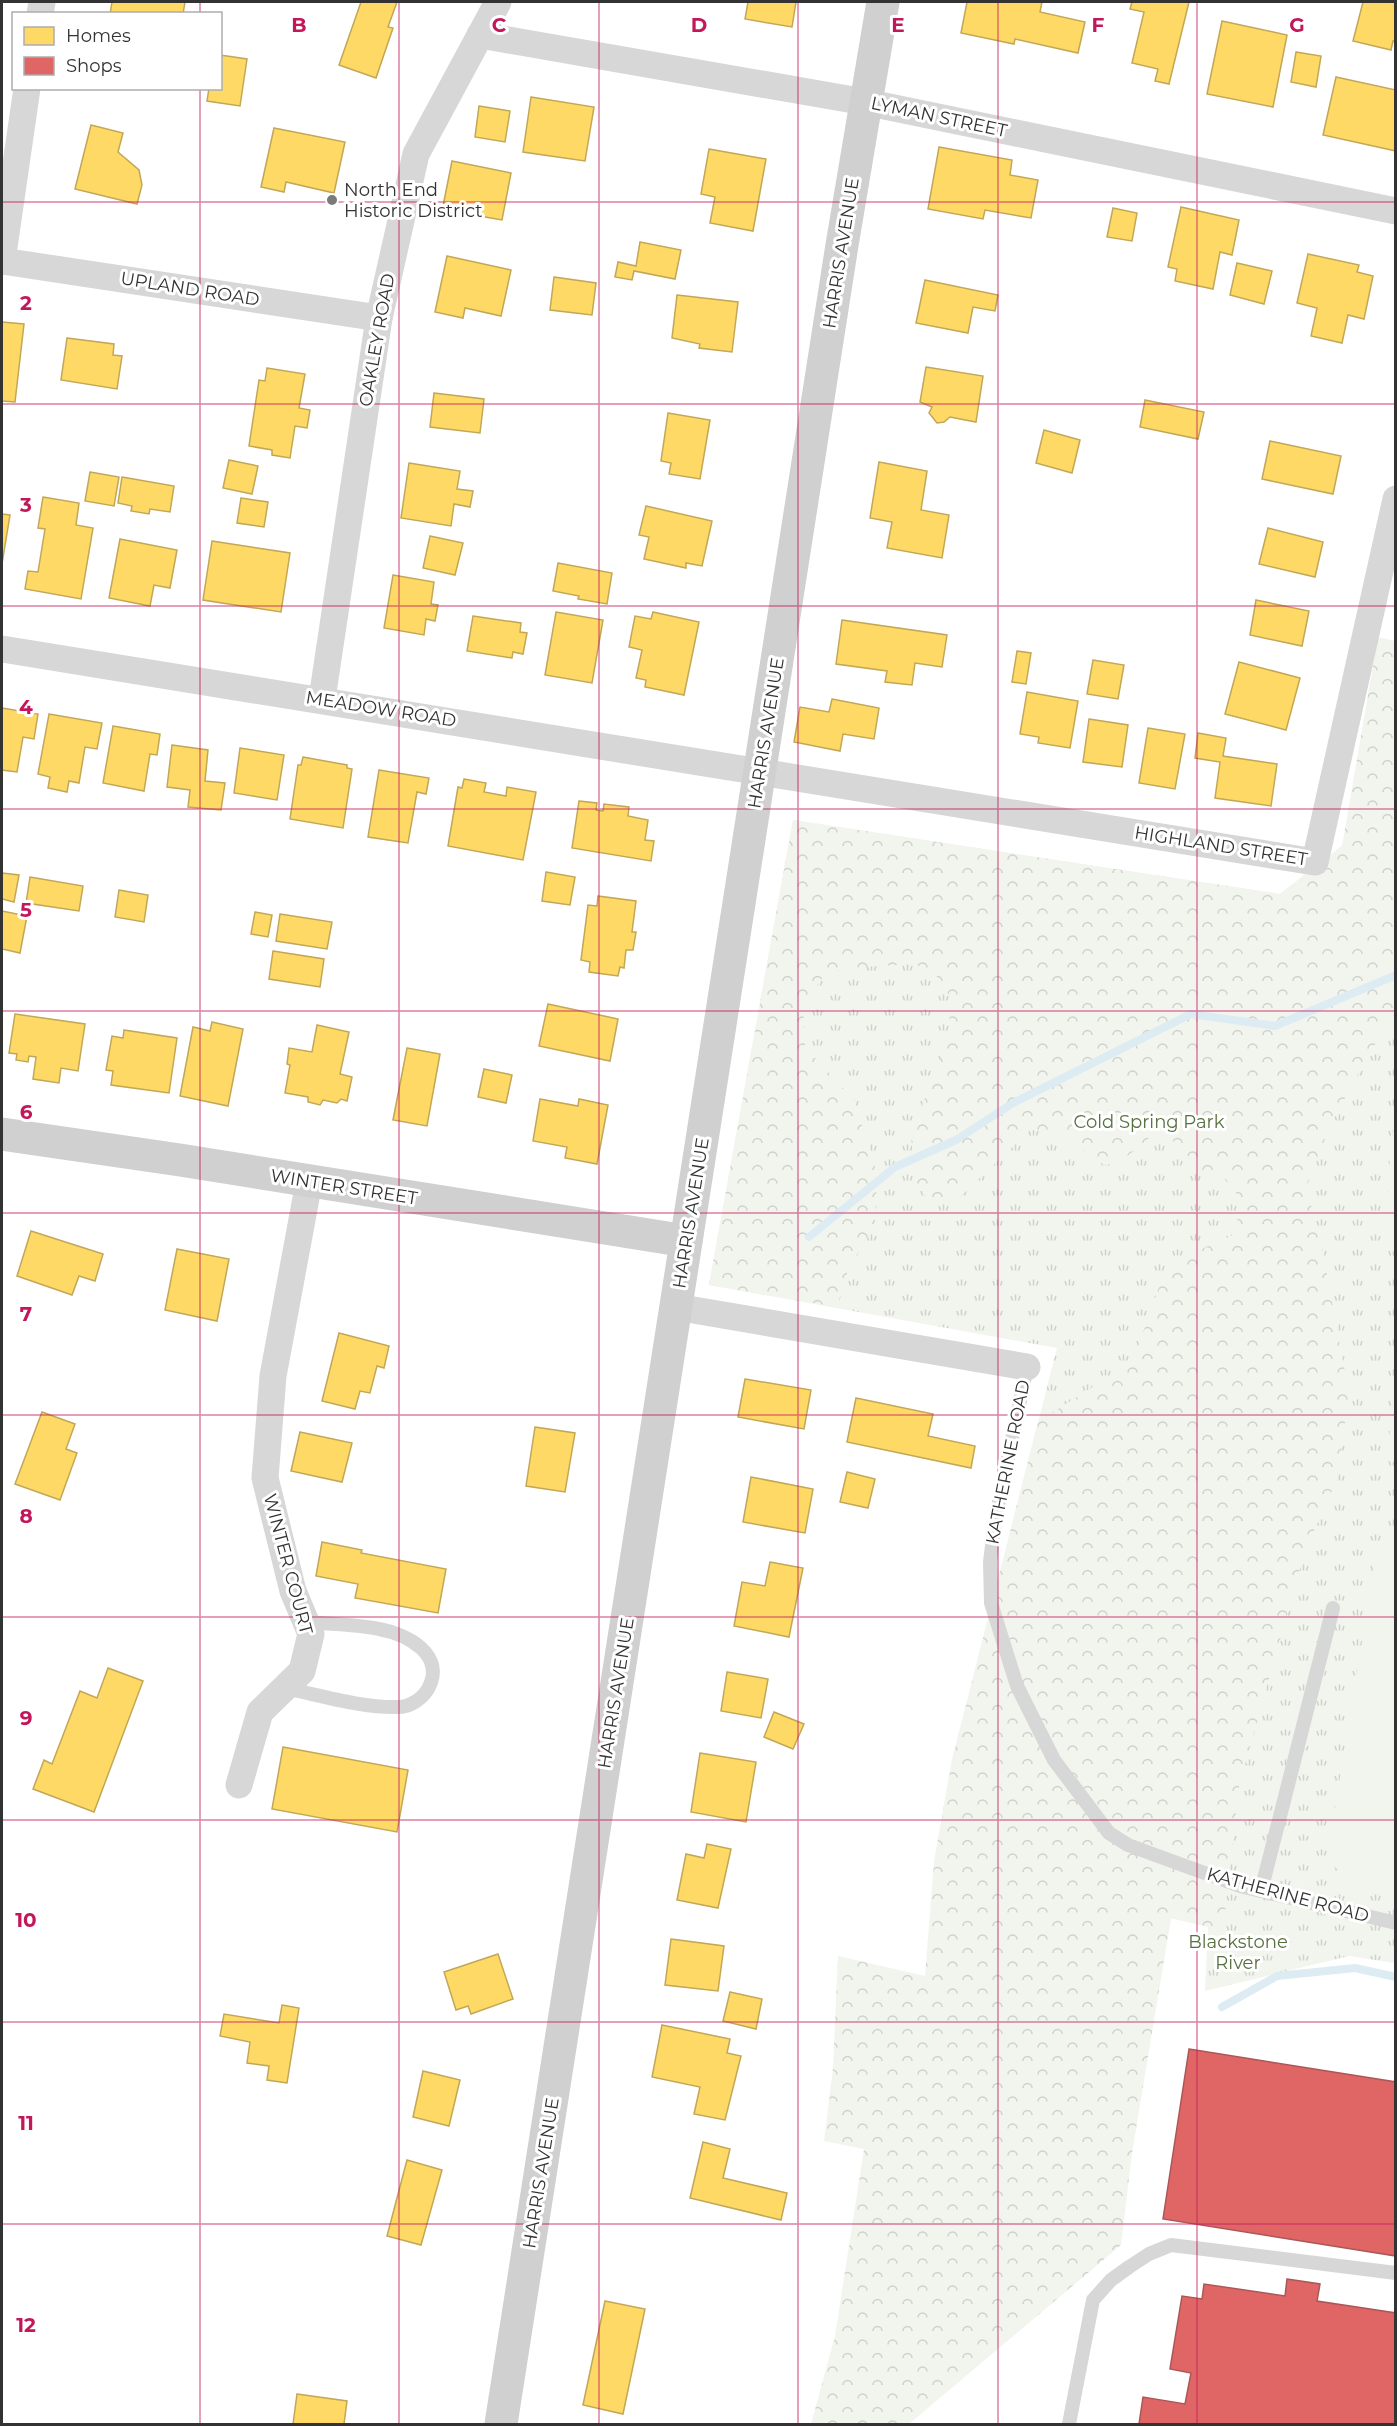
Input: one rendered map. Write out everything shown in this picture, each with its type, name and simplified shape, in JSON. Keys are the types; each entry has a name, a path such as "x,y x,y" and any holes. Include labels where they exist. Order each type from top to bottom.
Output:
{"main road":[{"name":"HARRIS AVENUE","path":"501,2424 883,2"},
{"name":"WINTER STREET","path":"2,1134 180,1160 686,1241"}],"street":[{"name":"OAKLEY ROAD","path":"322,699 379,318 416,154 498,2"},
{"name":"LYMAN STREET","path":"480,35 866,102 1395,211"},
{"path":"2,261 27,90"},
{"name":"UPLAND ROAD","path":"2,261 379,318"},
{"name":"HIGHLAND STREET","path":"760,771 1315,862 1395,499"},
{"name":"MEADOW ROAD","path":"2,649 760,771"},
{"name":"WINTER COURT","path":"239,1785 260,1712 302,1671 311,1634 293,1591 265,1478 273,1376 309,1182"},
{"name":"KATHERINE ROAD","path":"676,1307 1027,1367"}],"lane":[{"name":"KATHERINE ROAD","path":"1027,1367 995,1521 990,1562 992,1603 1017,1686 1054,1760 1109,1833 1139,1849 1240,1886 1395,1923"},
{"path":"1261,1891 1333,1608"},
{"path":"284,1688 399,1707 416,1702 428,1688 434,1668 428,1653 408,1639 381,1629 306,1622"},
{"path":"1070,2424 1094,2300 1111,2280 1149,2254 1171,2245 1395,2272"}],"green space":[{"name":"Cold Spring Park","path":"1378,637 1395,641 1395,1013 1366,1059 1330,1126 1306,1188 1320,1236 1349,1394 1337,1480 1305,1551 1239,1786 1223,1930 1171,1918 1132,2153 1121,2245 909,2424 811,2424 835,2336 864,2149 824,2141 833,2068 838,1956 925,1976 934,1862 952,1760 1038,1422 1133,1361 1159,1287 1182,1258 1237,1233 1238,1195 1221,1175 1203,1171 1168,1136 1155,1133 1119,1163 1104,1165 1061,1133 1030,1130 958,1199 930,1202 915,1180 911,1135 949,1034 950,997 934,972 914,964 845,968 824,976 803,1004 805,1047 854,1100 877,1173 875,1226 849,1267 837,1307 709,1285 793,820 1280,894 1342,846"},
{"name":"Cold Spring Park","path":"1395,701 1395,1963 1349,1956 1205,1991 1208,1927 934,1862 952,1760 1057,1348 709,1285 793,820 1280,894 1342,846"},
{"path":"1395,1120 1395,1253 1387,1245 1390,1151"},
{"path":"1395,1374 1396,1462 1387,1461"},
{"path":"1395,1539 1395,1891 1357,1889 1330,1862 1329,1845 1378,1543"}],"building: Homes":[{"path":"112,2 185,2 183,12 110,12"},
{"path":"361,2 397,2 388,27 393,28 376,78 339,65"},
{"path":"748,2 796,2 792,27 745,19"},
{"path":"967,2 1042,2 1040,12 1085,22 1078,53 1015,39 1014,44 961,33"},
{"path":"1132,2 1189,2 1169,84 1155,81 1158,69 1132,63 1144,12 1130,9"},
{"path":"1363,2 1396,2 1396,41 1393,41 1391,50 1353,41"},
{"path":"1222,21 1287,35 1273,107 1207,94"},
{"path":"1296,52 1321,56 1316,87 1291,82"},
{"path":"222,55 247,59 240,106 207,101 209,90 222,90"},
{"path":"1336,77 1396,90 1396,151 1323,135"},
{"path":"531,97 594,107 585,161 523,152"},
{"path":"479,106 510,111 505,142 475,137"},
{"path":"91,125 123,133 118,152 139,170 142,185 137,204 75,189"},
{"path":"274,128 345,142 334,193 286,182 284,192 261,187"},
{"path":"939,147 1012,160 1010,175 1038,180 1031,218 985,210 983,219 928,209"},
{"path":"709,149 766,159 753,231 710,223 715,197 701,194"},
{"path":"452,161 511,173 502,220 474,215 474,211 460,208 459,214 442,211"},
{"path":"1181,207 1239,220 1232,255 1220,252 1213,289 1175,281 1177,269 1168,267"},
{"path":"1113,208 1137,213 1132,241 1107,237"},
{"path":"640,242 681,250 675,279 634,271 632,280 615,277 618,262 636,266"},
{"path":"1308,254 1359,265 1357,272 1373,276 1364,319 1348,315 1342,343 1311,336 1317,308 1297,303"},
{"path":"447,256 511,270 501,316 465,308 463,318 435,312"},
{"path":"1237,263 1272,271 1264,304 1230,295"},
{"path":"554,277 596,283 592,315 550,310"},
{"path":"925,280 998,295 995,311 973,307 968,333 916,323"},
{"path":"677,295 738,302 732,352 699,348 700,344 672,338"},
{"path":"2,322 24,324 15,402 2,401"},
{"path":"67,338 114,344 113,355 122,356 117,389 61,380"},
{"path":"926,367 983,376 976,422 950,417 944,422 937,423 929,413 932,407 920,402"},
{"path":"267,368 305,374 299,408 310,410 307,428 295,426 290,458 272,455 272,450 249,446 259,380 265,381"},
{"path":"434,393 484,399 480,433 430,427"},
{"path":"1145,400 1204,412 1198,439 1140,427"},
{"path":"668,413 710,420 700,479 669,474 671,463 661,461"},
{"path":"1044,430 1080,440 1072,473 1036,463"},
{"path":"1270,441 1341,456 1333,494 1262,479"},
{"path":"229,460 258,466 252,494 223,488"},
{"path":"879,462 927,471 921,510 949,515 942,558 887,548 892,522 870,518"},
{"path":"409,463 460,471 457,489 473,491 470,507 454,504 451,526 401,518"},
{"path":"90,472 119,477 114,506 85,501"},
{"path":"122,477 174,486 170,512 150,509 149,514 131,511 132,506 118,503"},
{"path":"43,497 79,503 76,525 93,528 81,599 25,589 28,571 38,572 45,529 38,528"},
{"path":"241,498 268,502 264,527 237,523"},
{"path":"646,506 712,521 702,566 686,563 686,568 644,559 649,537 639,535"},
{"path":"2,514 10,515 2,564"},
{"path":"1268,528 1323,542 1315,577 1259,564"},
{"path":"430,536 463,543 455,575 423,568"},
{"path":"120,539 177,550 170,588 154,585 150,606 109,598"},
{"path":"212,541 290,553 281,612 203,600"},
{"path":"558,563 612,573 607,604 578,599 579,596 553,591"},
{"path":"393,575 434,582 431,604 438,605 435,621 426,619 424,635 384,628"},
{"path":"1256,600 1309,611 1302,646 1250,635"},
{"path":"556,612 603,620 592,683 545,675"},
{"path":"653,612 699,622 684,695 645,687 646,680 636,678 642,650 629,647 635,616 651,619"},
{"path":"473,616 521,623 520,632 527,633 523,654 513,652 512,658 467,651"},
{"path":"842,620 947,635 942,667 915,663 912,685 885,682 887,671 836,664"},
{"path":"1017,651 1031,653 1026,684 1012,682"},
{"path":"1093,660 1124,665 1118,699 1087,694"},
{"path":"1239,662 1300,678 1286,730 1225,714"},
{"path":"1027,692 1078,701 1070,748 1038,743 1039,737 1020,734"},
{"path":"832,699 879,708 874,739 843,734 840,751 794,742 800,707 829,712"},
{"path":"2,708 38,714 34,739 23,737 17,772 2,770"},
{"path":"49,714 102,723 97,749 85,747 79,783 69,781 67,792 48,788 50,777 38,774"},
{"path":"1089,719 1128,725 1122,767 1083,762"},
{"path":"113,726 160,734 157,755 150,754 144,791 103,783"},
{"path":"1148,728 1185,734 1175,789 1139,783"},
{"path":"1198,733 1226,738 1223,756 1277,764 1271,806 1215,798 1220,762 1195,758"},
{"path":"172,745 208,750 205,781 225,783 221,810 188,807 190,790 167,787"},
{"path":"240,748 284,755 277,800 234,793"},
{"path":"303,757 347,765 347,768 352,769 343,828 290,819 298,765 301,765"},
{"path":"379,770 429,778 426,794 417,792 408,843 368,837"},
{"path":"464,779 486,783 484,792 506,796 507,787 536,792 523,860 448,846 458,787 462,788"},
{"path":"579,801 597,803 596,810 603,811 604,804 629,807 628,816 648,820 645,840 654,841 651,861 572,848"},
{"path":"546,872 575,877 570,905 542,901"},
{"path":"2,873 19,875 14,902 2,899"},
{"path":"30,877 83,886 79,911 26,903"},
{"path":"119,890 148,895 144,922 115,917"},
{"path":"598,896 636,901 632,932 636,932 633,950 626,950 624,968 620,967 618,976 589,972 590,962 581,960 588,905 597,906"},
{"path":"2,911 27,916 20,953 2,949"},
{"path":"255,912 272,915 268,937 251,934"},
{"path":"280,914 332,922 327,949 276,941"},
{"path":"273,951 324,959 320,987 269,979"},
{"path":"548,1004 618,1019 610,1061 539,1046"},
{"path":"15,1014 85,1024 78,1071 61,1068 59,1083 33,1079 36,1057 29,1056 28,1062 16,1060 17,1054 9,1053"},
{"path":"212,1022 243,1029 228,1106 180,1096 193,1027 210,1031"},
{"path":"317,1025 349,1032 340,1074 352,1077 347,1101 341,1099 337,1103 323,1100 320,1105 308,1102 308,1097 285,1093 290,1065 287,1064 289,1048 312,1052"},
{"path":"124,1030 177,1038 169,1093 111,1085 113,1071 106,1070 112,1036 123,1038"},
{"path":"407,1048 440,1054 427,1126 393,1120"},
{"path":"484,1069 512,1075 506,1103 478,1097"},
{"path":"540,1099 578,1106 579,1099 608,1105 597,1164 565,1158 567,1147 533,1141"},
{"path":"31,1231 103,1254 95,1281 79,1276 72,1295 17,1276"},
{"path":"177,1249 229,1259 217,1321 165,1310"},
{"path":"339,1333 389,1346 384,1368 377,1366 370,1393 360,1391 355,1409 322,1401"},
{"path":"745,1379 811,1390 804,1429 738,1417"},
{"path":"856,1398 933,1414 928,1436 975,1446 971,1468 847,1442"},
{"path":"42,1412 75,1424 66,1449 77,1453 60,1500 15,1484"},
{"path":"535,1427 575,1433 565,1492 526,1486"},
{"path":"300,1432 352,1443 342,1482 291,1471"},
{"path":"847,1472 875,1479 868,1508 840,1502"},
{"path":"751,1477 813,1489 805,1533 743,1522"},
{"path":"322,1542 362,1550 361,1553 446,1569 438,1613 355,1598 358,1584 316,1576"},
{"path":"770,1562 803,1568 789,1637 734,1626 742,1582 765,1586"},
{"path":"108,1668 143,1681 94,1812 33,1789 44,1760 52,1764 80,1691 97,1698"},
{"path":"727,1672 768,1679 761,1718 721,1711"},
{"path":"774,1712 804,1724 793,1749 764,1737"},
{"path":"283,1747 408,1770 397,1832 272,1809"},
{"path":"700,1753 756,1762 746,1822 691,1812"},
{"path":"707,1844 731,1849 718,1908 677,1900 686,1854 704,1858"},
{"path":"671,1939 724,1946 718,1991 665,1985"},
{"path":"498,1954 513,1999 471,2014 468,2006 456,2010 444,1972"},
{"path":"730,1992 762,1999 756,2029 723,2021"},
{"path":"282,2005 299,2008 287,2083 267,2080 269,2066 247,2063 250,2042 220,2036 224,2014 279,2023"},
{"path":"662,2025 730,2039 727,2053 741,2056 725,2120 694,2114 700,2087 652,2077"},
{"path":"423,2071 460,2080 449,2126 413,2117"},
{"path":"703,2142 730,2149 723,2178 787,2193 781,2220 690,2198"},
{"path":"407,2160 442,2170 421,2245 387,2236"},
{"path":"605,2301 645,2309 623,2414 583,2405"},
{"path":"297,2394 347,2401 344,2424 293,2424"}],"building: Shops":[{"path":"1189,2049 1396,2082 1396,2256 1163,2219"},
{"path":"1287,2279 1320,2284 1317,2301 1396,2313 1396,2424 1139,2424 1143,2397 1185,2404 1191,2373 1170,2369 1182,2296 1202,2299 1204,2284 1285,2296"}],"waterway":[{"path":"809,1237 895,1167 956,1140 1013,1103 1191,1014 1275,1026 1396,975"},
{"path":"1222,2007 1277,1976 1355,1968 1396,1977"}],"place":[{"name":"North End Historic District","path":"332,200"}],"park label":[{"name":"Blackstone River","path":"1238,1952"}]}
